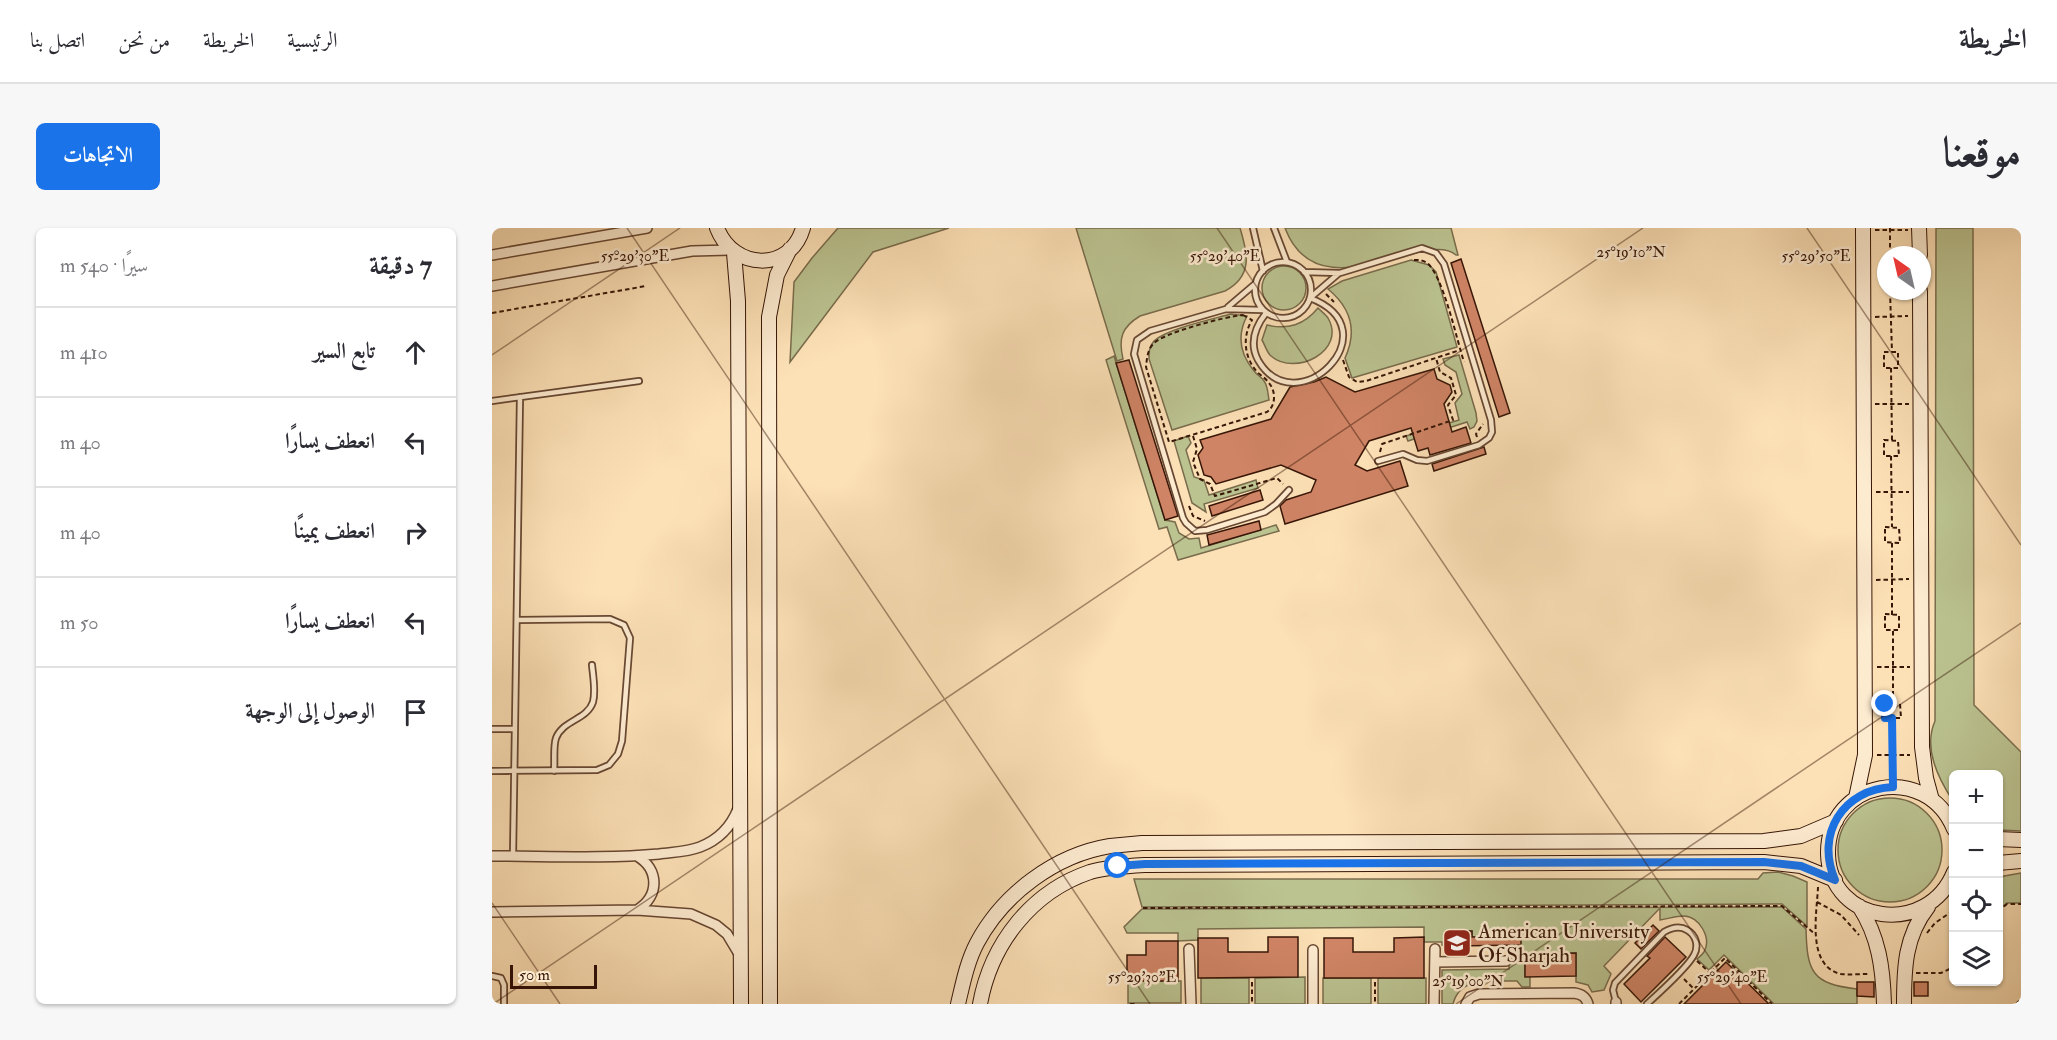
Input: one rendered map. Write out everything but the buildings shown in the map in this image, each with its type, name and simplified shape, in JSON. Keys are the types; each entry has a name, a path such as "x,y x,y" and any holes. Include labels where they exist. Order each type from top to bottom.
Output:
{"street":[{"path":"492,255 647,228"},
{"path":"717,228 724,243 741,257 758,261 776,258 790,249"},
{"path":"1856,798 1865,755 1863,229"},
{"path":"1919,229 1920,246"},
{"path":"770,1004 769,317 777,275 790,249 804,230"},
{"path":"492,285 692,251 732,251"},
{"path":"732,251 738,312 741,1004"},
{"path":"1920,300 1923,755 1932,800"},
{"path":"1931,903 1918,910 1896,915 1881,914 1859,906 1845,895 1835,880 1828,851 1830,836 1846,806 1856,798 1870,791 1893,787 1914,790 1932,800 1949,819"},
{"path":"492,856 637,856 687,851 710,843 728,828 739,807"},
{"path":"958,1004 965,974 977,943 996,914 1019,890 1046,870 1076,855 1109,846 1142,843 1764,841 1801,836 1836,821"},
{"path":"2003,839 2021,840"},
{"path":"637,856 652,871 654,886 649,900 638,910"},
{"path":"2003,863 2021,861"},
{"path":"980,1004 983,985 993,960 1006,936 1023,915 1066,882 1091,872 1118,866 1145,864 1764,862 1792,864 1819,872 1835,880"},
{"path":"1904,1004 1910,973 1907,948 1911,936 1931,903 1949,885"},
{"path":"1859,906 1878,943 1883,974 1884,1004"},
{"path":"492,912 638,910 691,914 704,918 727,934 740,957"},
{"path":"1189,949 1191,1004"},
{"path":"1434,1004 1435,949"},
{"path":"1313,950 1313,1004"},
{"path":"1435,962 1506,961"},
{"path":"1883,974 1910,973"},
{"path":"1467,1004 1470,998 1479,994 1574,993 1586,997 1588,1004"}],"lane":[{"path":"1253,228 1263,271"},
{"path":"1274,228 1287,262"},
{"path":"1226,309 1255,284 1263,271 1276,263 1287,262 1304,272 1340,273 1422,248 1436,253 1441,258 1492,426 1489,438 1479,446 1427,461 1417,460 1403,454 1378,461"},
{"path":"1304,272 1309,281 1310,298"},
{"path":"1255,284 1256,299 1264,311 1273,317 1288,318 1302,311 1310,298 1340,273"},
{"path":"1264,311 1254,333 1253,344 1256,356 1262,366 1281,380 1304,382 1316,378 1335,362 1341,349 1342,336 1340,323 1333,311 1310,298"},
{"path":"1264,311 1226,309 1150,331 1137,340 1134,354 1186,524 1196,531 1207,530 1265,512 1289,490"},
{"path":"492,401 639,381"},
{"path":"513,856 520,397"},
{"path":"492,771 597,770 609,765 618,754 622,741 629,634 620,622 610,619 516,620"},
{"path":"554,771 555,743 559,733 566,725 586,713 592,705 594,697 592,665"},
{"path":"492,729 515,729"},
{"path":"1617,1003 1613,990 1615,983 1664,932 1680,927 1687,930 1696,943 1693,957 1647,1004"},
{"path":"492,976 498,976 504,982 504,1004"}],"path":[{"path":"1863,229 1919,229"},
{"path":"1890,229 1890,246"},
{"path":"1412,260 1420,260 1429,264 1435,272 1464,362"},
{"path":"492,313 646,286"},
{"path":"1331,290 1326,295 1339,308"},
{"path":"1890,300 1892,352"},
{"path":"1243,315 1252,320 1245,341 1248,356 1257,371 1271,384 1275,401 1272,409 1193,435 1169,442 1146,367 1147,356 1152,345 1162,337 1228,317 1243,315"},
{"path":"1863,317 1920,316"},
{"path":"1345,354 1343,359 1349,377 1357,382 1460,350"},
{"path":"1884,352 1898,352 1899,368 1891,368 1884,368 1884,352"},
{"path":"1378,461 1382,444 1453,420 1448,405 1456,395 1451,378 1440,372 1436,358"},
{"path":"1891,368 1892,441"},
{"path":"1863,404 1920,404"},
{"path":"1479,446 1476,434 1483,424 1482,418"},
{"path":"1193,435 1197,449 1193,462 1200,479 1210,484 1215,496 1277,478 1289,490"},
{"path":"1884,440 1898,441 1899,456 1891,456 1884,456 1884,440"},
{"path":"1891,456 1892,527"},
{"path":"1864,492 1921,492"},
{"path":"1189,506 1193,516 1204,519 1207,530"},
{"path":"1885,527 1899,528 1899,543 1892,543 1884,543 1885,527"},
{"path":"1892,543 1892,615"},
{"path":"1864,580 1921,579"},
{"path":"1885,614 1899,615 1899,630 1893,630 1885,630 1885,614"},
{"path":"1893,630 1893,704"},
{"path":"1865,667 1922,667"},
{"path":"1885,704 1900,704 1901,718 1892,718 1885,718 1885,704"},
{"path":"1892,718 1893,787"},
{"path":"1865,755 1923,755"},
{"path":"1819,872 1816,935 1818,953 1831,969 1843,974 1883,974"},
{"path":"1817,902 1841,915 1863,942"},
{"path":"2003,907 2007,904 2021,904"},
{"path":"1143,908 1782,906 1816,935"},
{"path":"1924,940 1935,923 1949,913"},
{"path":"1693,957 1710,973"},
{"path":"1679,1004 1725,958 1772,1004"},
{"path":"1910,973 1917,966"},
{"path":"1910,973 1941,973 1949,969"},
{"path":"1678,973 1694,988"},
{"path":"1252,982 1252,1004"},
{"path":"1375,982 1375,1004"},
{"path":"2016,1004 2021,999"},
{"path":"1130,1004 1136,1004"}],"green space":[{"path":"838,228 949,228 873,252 790,362 794,282"},
{"path":"1076,228 1240,228 1245,247 1246,264 1240,278 1225,291 1140,316 1134,320 1125,329 1121,339 1123,359 1117,361"},
{"path":"1285,228 1451,228 1458,255 1441,250 1345,268 1321,265 1301,253"},
{"path":"1936,228 1973,228 1974,705 2021,752 2021,831 2003,830 2003,770 1949,770 1949,794 1942,783 1931,752 1935,721"},
{"path":"1411,260 1429,265 1436,272 1457,347 1352,378 1345,358 1351,338 1350,320 1342,304 1328,289 1342,281"},
{"path":"1284,266 1293,267 1300,272 1305,279 1305,297 1300,304 1293,309 1284,310 1275,309 1268,304 1263,297 1262,288 1263,279 1268,272 1275,267"},
{"path":"1318,308 1328,318 1332,330 1325,350 1305,362 1293,364 1281,362 1270,355 1262,340 1267,325 1282,327 1295,325 1307,319"},
{"path":"1231,314 1247,316 1241,337 1243,351 1249,365 1265,383 1269,400 1172,430 1149,359 1151,345 1169,332"},
{"path":"1459,355 1476,413 1477,421 1474,427 1470,429 1467,422 1408,441 1406,436 1459,420 1455,403 1462,394 1456,372 1445,365 1443,359"},
{"path":"1114,356 1165,520 1175,522 1179,533 1189,539 1199,538 1201,548 1276,525 1279,531 1178,560 1167,527 1159,529 1106,360"},
{"path":"1188,436 1191,443 1186,450 1194,477 1204,480 1209,495 1256,480 1258,488 1204,504 1206,512 1192,503 1174,441"},
{"path":"1890,798 1910,802 1927,813 1938,830 1942,850 1938,870 1927,887 1910,898 1890,902 1870,898 1853,887 1842,870 1838,850 1842,830 1853,813 1870,802"},
{"path":"1778,872 1807,882 1807,926 1782,904 1142,907 1134,879 1758,879 1763,873"},
{"path":"2021,873 2021,903 2007,903 2003,906 2003,876"},
{"path":"1782,907 1806,929 1808,956 1815,973 1830,984 1857,989 1857,1004 1774,1004 1724,955 1709,970 1697,959 1706,946 1703,929 1689,917 1660,920 1660,908 1604,966 1611,974 1604,990 1592,992 1588,985 1576,982 1576,953 1525,954 1525,976 1530,976 1530,987 1522,987 1517,981 1479,982 1463,988 1453,1004 1442,1004 1442,970 1509,969 1510,937 1472,937 1472,931 1454,931 1453,946 1442,945 1442,942 1424,942 1424,927 1198,929 1198,940 1178,941 1178,933 1127,933 1124,927 1142,909"},
{"path":"1305,977 1305,1004 1255,1004 1255,978"},
{"path":"1201,978 1249,978 1249,1004 1201,1004"},
{"path":"1323,978 1371,978 1371,1004 1323,1004"},
{"path":"1378,978 1426,978 1426,1004 1378,1004"},
{"path":"1128,981 1181,981 1181,1003 1128,1003"}],"place":[{"name":"American University Of Sharjah","path":"1457,943"}],"route":[{"path":"1118,866 1145,864 1764,862 1801,866 1835,880 1828,851 1832,828 1839,816 1846,806 1863,794 1885,787 1893,787 1892,718 1885,718 1885,704"}]}
